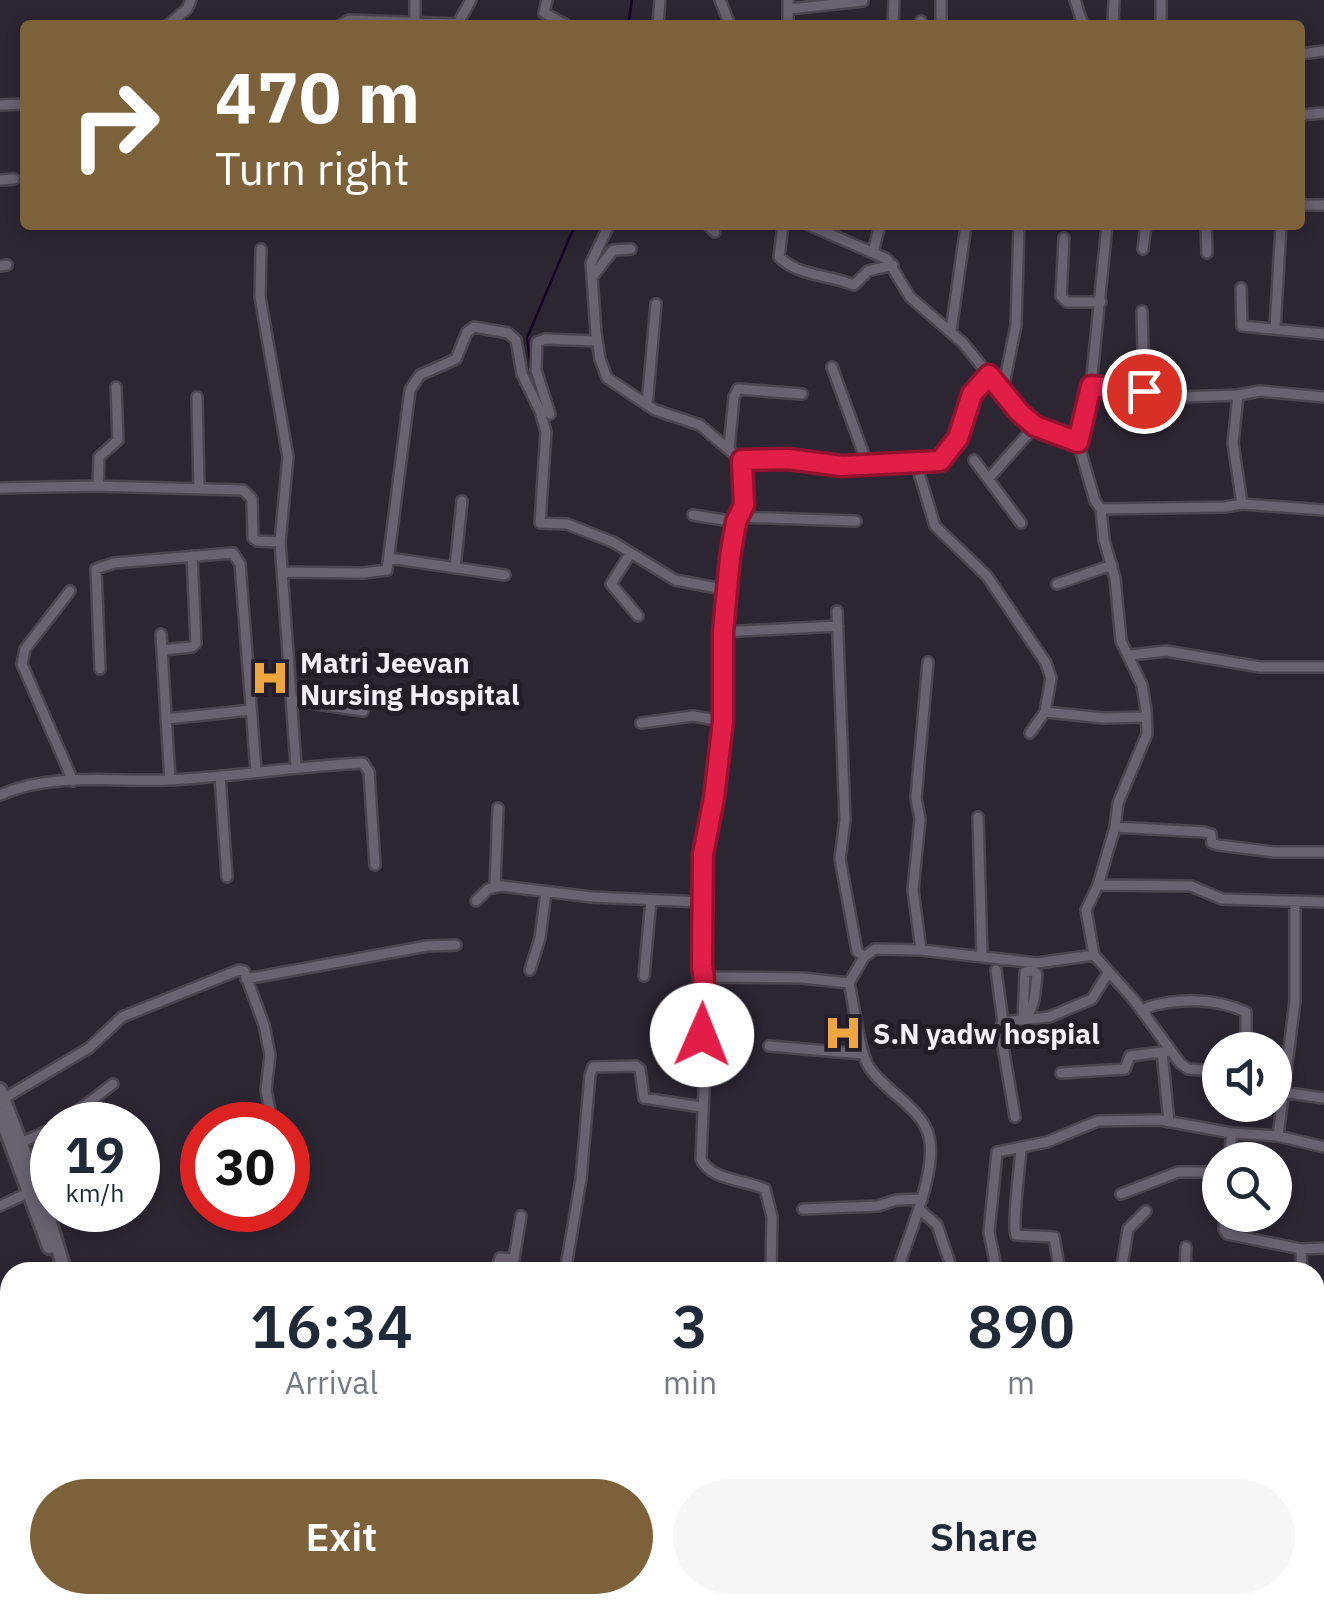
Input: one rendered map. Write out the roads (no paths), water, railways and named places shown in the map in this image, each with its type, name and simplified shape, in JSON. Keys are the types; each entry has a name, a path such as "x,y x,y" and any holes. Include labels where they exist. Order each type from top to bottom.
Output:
{"main road":[{"path":"2,1095 30,1192"},
{"path":"0,1114 16,1145 58,1262"},
{"path":"46,1232 58,1262"}],"street":[{"path":"174,20 191,0"},
{"path":"547,0 544,12 558,20"},
{"path":"788,4 863,1"},
{"path":"0,180 14,179"},
{"path":"606,230 593,257 593,276 597,341 607,378 647,405 700,425 742,460 788,459 842,466 940,461 962,430 972,394 989,375"},
{"path":"782,230 781,259 803,271 854,284 866,274 893,265"},
{"path":"820,230 873,252 893,265 910,297 951,331 1019,412 1035,426 1078,442"},
{"path":"834,236 835,230"},
{"path":"873,252 879,230"},
{"path":"951,331 965,230"},
{"path":"1002,389 1016,326 1019,230"},
{"path":"1107,230 1091,386 1078,442 1095,501 1101,509 1124,651 1131,655 1166,651 1260,666 1324,667"},
{"path":"1144,249 1146,230"},
{"path":"1206,230 1207,253"},
{"path":"1274,329 1281,230"},
{"path":"1064,238 1061,296 1067,302 1102,302"},
{"path":"593,276 610,253 630,248"},
{"path":"261,249 260,296 288,456 280,542 296,766"},
{"path":"1241,288 1242,326 1324,334"},
{"path":"647,405 656,304"},
{"path":"1142,311 1144,391"},
{"path":"282,572 387,570 410,390 420,375 453,361 467,332 478,326 508,332 516,340 522,374 543,418 546,440 540,523 572,526 612,542 675,580 728,590"},
{"path":"550,414 536,370 537,342 597,341"},
{"path":"832,367 868,466"},
{"path":"1091,386 1205,398 1260,390 1324,396"},
{"path":"98,486 99,457 118,440 116,387"},
{"path":"729,448 738,388 802,394"},
{"path":"1238,395 1233,443 1242,504"},
{"path":"197,397 199,488"},
{"path":"990,478 1035,426"},
{"path":"742,460 744,505 737,520 723,632 723,721 703,854 705,977 700,1012 705,1065 701,1107 703,1165 767,1192 772,1217 771,1262"},
{"path":"974,460 1022,524"},
{"path":"916,463 935,526 987,576 1046,663 1052,678 1045,712 1030,733"},
{"path":"0,488 243,490 250,494 253,538 280,542"},
{"path":"455,568 462,501"},
{"path":"1101,509 1242,504 1324,510"},
{"path":"694,515 737,520 856,521"},
{"path":"100,669 96,569 114,563 233,553 238,557 256,771"},
{"path":"630,554 612,587 638,616"},
{"path":"162,650 192,647 196,643 192,556"},
{"path":"390,558 505,575"},
{"path":"1057,584 1112,566"},
{"path":"70,591 24,649 22,664 73,781"},
{"path":"837,611 845,820 840,859 857,952 864,958"},
{"path":"723,632 838,626"},
{"path":"160,634 170,780"},
{"path":"1131,655 1142,684 1147,734 1118,803 1098,885 1086,910 1094,955 1146,1016 1166,1051 1188,1069 1202,1070"},
{"path":"920,950 914,890 920,819 916,798 928,662"},
{"path":"291,700 362,711"},
{"path":"166,719 250,710"},
{"path":"1045,712 1104,718 1146,717"},
{"path":"642,724 692,716 723,721"},
{"path":"0,795 27,786 73,781 170,780 296,766 366,764 375,865"},
{"path":"220,776 227,878"},
{"path":"495,886 498,808"},
{"path":"978,817 982,956"},
{"path":"1115,827 1204,832 1211,834 1212,843 1218,845 1274,852 1324,852"},
{"path":"1098,885 1191,886 1222,899 1324,902"},
{"path":"476,901 495,886 702,902"},
{"path":"530,970 540,938 546,892"},
{"path":"644,976 651,900"},
{"path":"1289,1032 1295,1001 1295,901"},
{"path":"246,978 427,946 456,945"},
{"path":"900,1262 920,1204 931,1150 924,1122 869,1067 863,1054 849,983 864,958 875,949 1037,963 1094,955"},
{"path":"996,970 1000,1029 1015,1118"},
{"path":"2,1095 88,1048 134,1011 231,972 244,972 264,1025 270,1055 268,1102"},
{"path":"1002,1022 1049,1017 1092,999 1108,973"},
{"path":"705,977 802,978 849,983"},
{"path":"1146,1016 1144,1009 1148,1007 1191,1000 1246,1012 1246,1032"},
{"path":"769,1046 863,1054"},
{"path":"1061,1073 1125,1069 1130,1056 1166,1051"},
{"path":"1166,1051 1168,1122"},
{"path":"567,1262 594,1067 636,1066 640,1069 644,1098 701,1107"},
{"path":"90,1102 113,1084"},
{"path":"1292,1093 1324,1098"},
{"path":"995,1262 989,1232 997,1152 1066,1136 1098,1122 1168,1122 1278,1136 1324,1147"},
{"path":"1278,1122 1278,1136"},
{"path":"1231,1142 1232,1133"},
{"path":"16,1145 30,1139"},
{"path":"1020,1148 1013,1229 1016,1235 1054,1237 1058,1262"},
{"path":"1121,1194 1178,1172 1202,1172"},
{"path":"0,1206 30,1192"},
{"path":"804,1209 878,1206 896,1200 920,1204 937,1225 950,1262"},
{"path":"1123,1262 1128,1229 1146,1212"},
{"path":"499,1262 500,1258 514,1259 521,1216"},
{"path":"1226,1232 1301,1250 1324,1248"},
{"path":"1185,1262 1186,1247"},
{"path":"1301,1250 1302,1262"}],"waterway":[{"path":"629,20 632,0"},
{"path":"533,382 527,338 573,230"}],"place":[{"name":"Matri Jeevan Nursing Hospital","path":"270,678"},
{"name":"S.N yadw hospial","path":"843,1033"}]}
